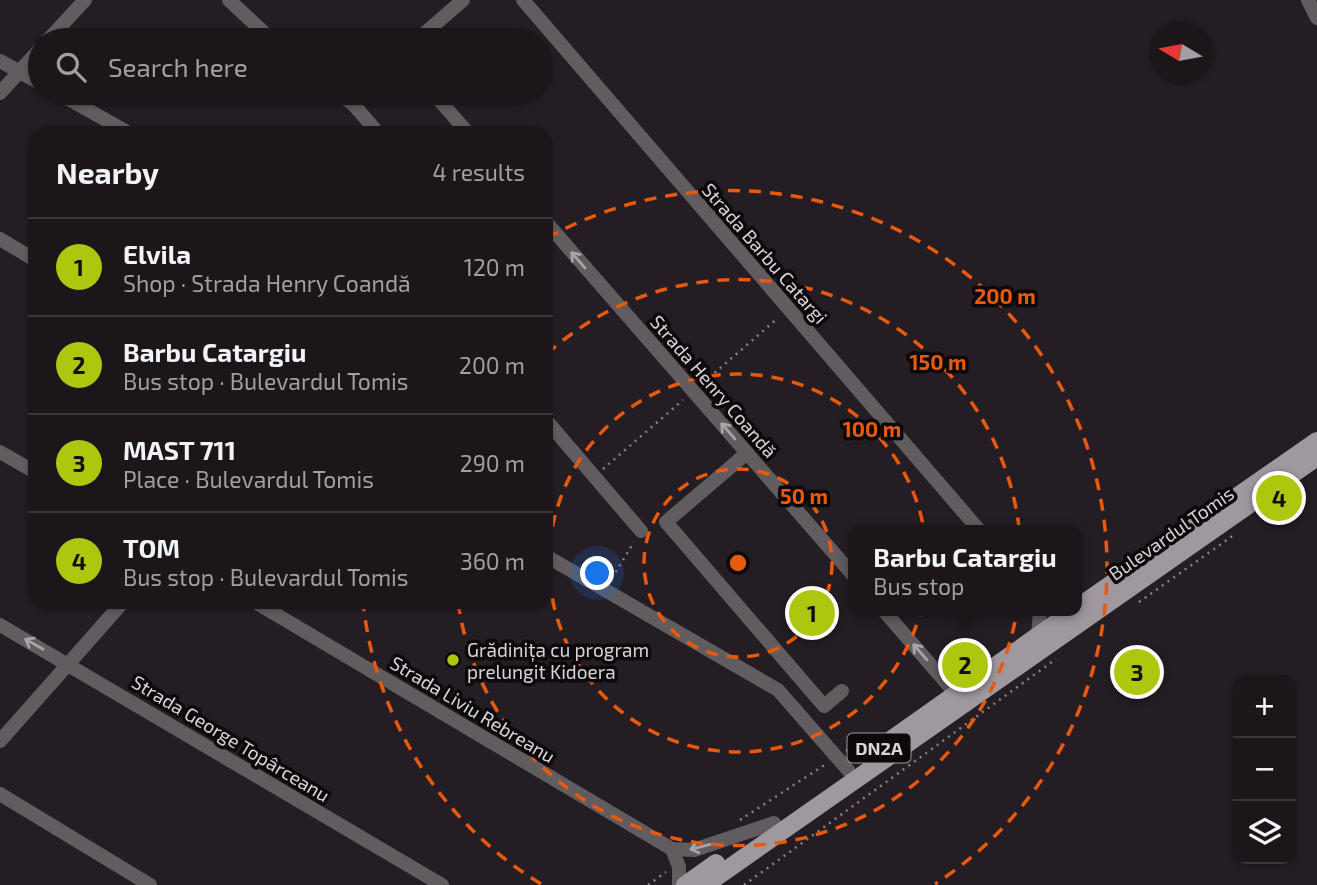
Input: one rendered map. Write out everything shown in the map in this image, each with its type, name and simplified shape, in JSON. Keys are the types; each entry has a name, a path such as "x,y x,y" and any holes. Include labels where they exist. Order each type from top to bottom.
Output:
{"main road":[{"name":"Bulevardul Tomis","path":"1082,607 1317,441"},
{"name":"Bulevardul Tomis","path":"1082,608 1201,538 1317,457"},
{"name":"Bulevardul Tomis","path":"682,885 1069,616"},
{"name":"Bulevardul Tomis","path":"705,885 1070,616"}],"street":[{"path":"59,28 85,0"},
{"path":"229,0 259,28"},
{"path":"432,28 463,0"},
{"name":"Strada Barbu Catargi","path":"523,0 547,28"},
{"path":"1308,0 1317,18"},
{"name":"Strada Barbu Catargi","path":"553,35 975,525"},
{"path":"0,61 28,76"},
{"path":"0,93 28,62"},
{"path":"79,105 117,126"},
{"path":"355,105 372,126"},
{"path":"444,105 462,126"},
{"name":"Strada Henry Coandă","path":"553,230 848,569"},
{"path":"0,239 28,256"},
{"path":"553,429 641,531"},
{"path":"0,452 28,468"},
{"path":"747,453 666,522 824,706 842,691"},
{"path":"553,560 778,690 848,770"},
{"path":"0,741 117,609"},
{"name":"Strada Liviu Rebreanu","path":"267,609 672,849"},
{"path":"888,616 956,694"},
{"path":"1038,635 1040,616"},
{"name":"Strada George Topârceanu","path":"0,625 442,885"},
{"path":"0,794 150,885"},
{"path":"682,885 680,867 672,849 694,850 774,822"}],"path":[{"path":"594,477 789,309"},
{"path":"605,590 641,531"},
{"path":"744,885 1049,666"}],"place":[{"name":"TOM","path":"1279,498"},
{"name":"Elvila","path":"812,613"},
{"name":"Grădinița cu program prelungit Kidoera","path":"453,660"},
{"name":"Barbu Catargiu","path":"965,665"},
{"name":"MAST 711","path":"1137,672"}]}
